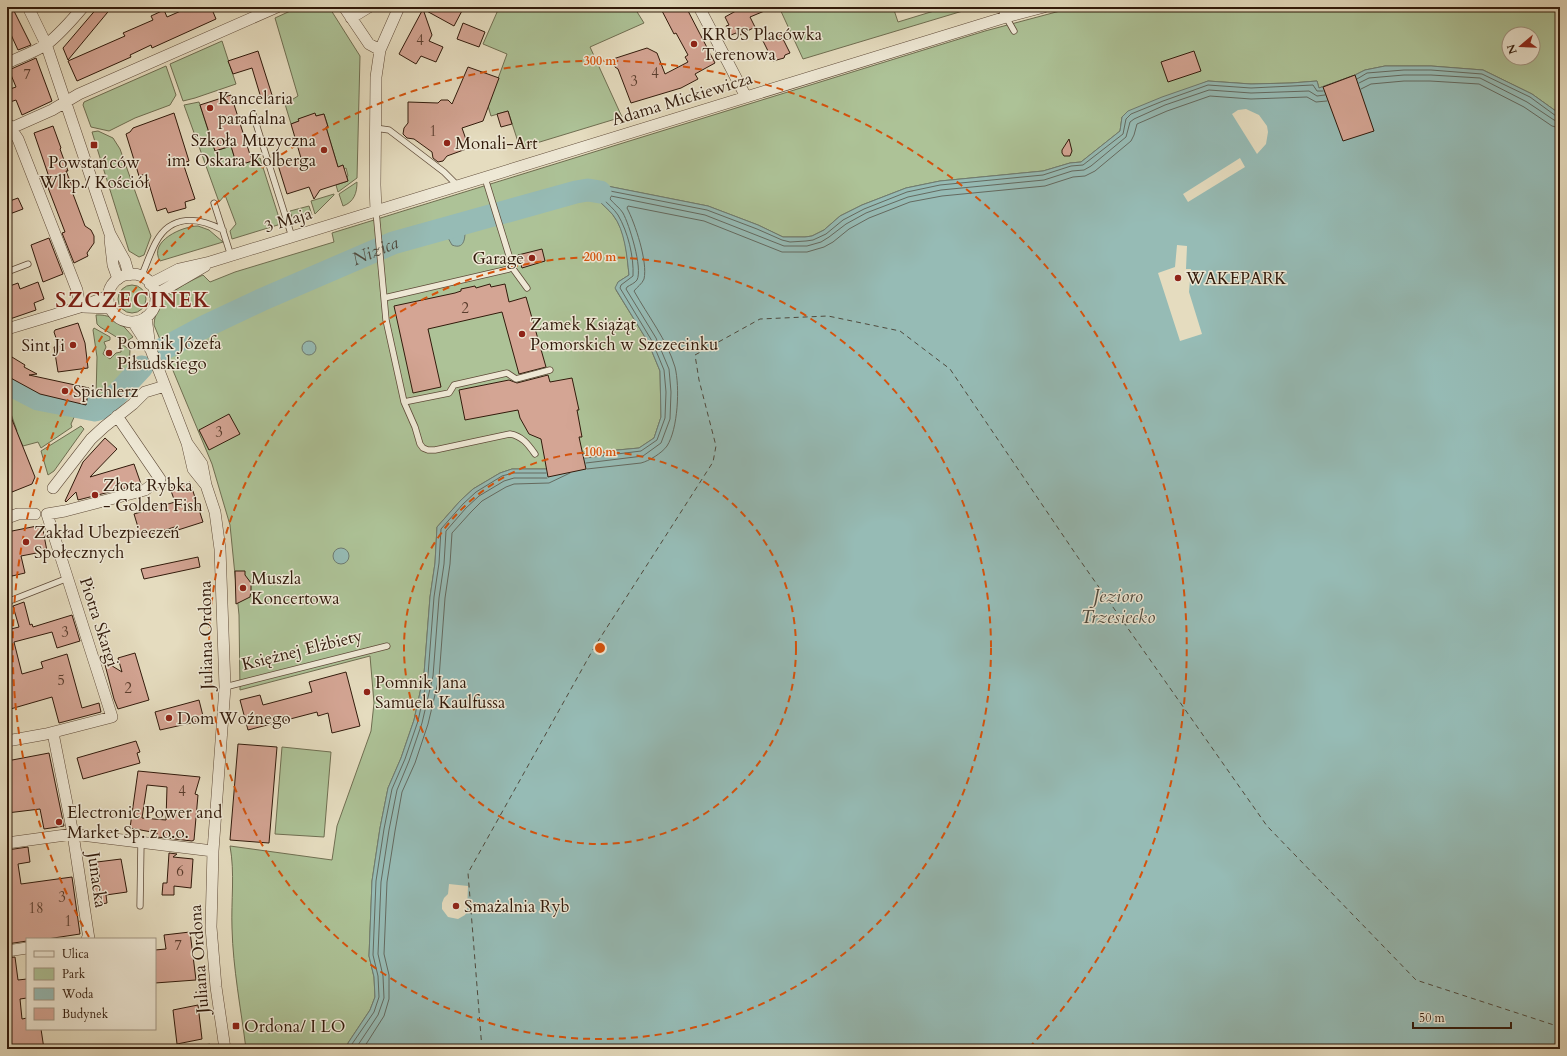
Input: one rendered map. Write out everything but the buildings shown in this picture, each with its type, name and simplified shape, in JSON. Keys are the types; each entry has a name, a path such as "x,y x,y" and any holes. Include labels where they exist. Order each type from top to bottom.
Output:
{"street":[{"path":"28,7 46,44 110,234 125,261 130,275"},
{"path":"7,63 32,53 46,44 65,28 83,7"},
{"path":"80,306 77,290 18,139 8,127 52,110 79,94 277,7"},
{"path":"344,7 369,44 380,50"},
{"path":"351,18 369,7"},
{"path":"376,211 374,185 376,77 380,50 399,7"},
{"path":"699,7 746,97"},
{"name":"Adama Mickiewicza","path":"376,211 746,97 1005,12 1044,7"},
{"name":"3 Maja","path":"150,284 179,269 231,256 376,211"},
{"path":"110,234 113,265 118,280"},
{"name":"3 Maja","path":"155,295 210,262"},
{"path":"130,275 141,277 150,284 155,295 155,304 152,311 140,321 133,322 119,319 110,308 108,296 113,284 130,275"},
{"path":"7,329 108,296"},
{"path":"80,306 110,308"},
{"path":"146,317 151,350"},
{"path":"133,322 151,350"},
{"name":"Juliana Ordona","path":"151,350 187,443 193,469 206,485 215,512 220,549 225,687 213,851 211,927 216,987 225,1049"},
{"path":"53,488 91,439 144,392 165,386"},
{"path":"47,514 65,511 145,490 160,479 117,416"},
{"path":"7,518 18,514 35,514"},
{"name":"Piotra Skargi","path":"47,514 112,717 52,733"},
{"path":"7,741 52,733"},
{"name":"Junacka","path":"52,733 73,834 88,938"},
{"path":"7,843 73,834 213,851"},
{"path":"7,951 26,948"}],"lane":[{"path":"1005,12 1014,31"},
{"path":"253,114 292,237"},
{"path":"375,128 389,130 444,172 458,186"},
{"path":"486,178 511,266 527,288"},
{"path":"214,202 231,256"},
{"path":"376,211 386,320 404,402 420,444 423,448 428,450 510,434 516,435 523,439 535,454"},
{"path":"141,277 155,244 161,234 173,225 183,221 200,220 223,230"},
{"path":"7,272 28,264"},
{"path":"384,298 507,270 511,266"},
{"path":"404,402 449,393 454,385 507,373 516,379 550,370"},
{"path":"35,514 47,514"},
{"path":"7,602 68,578"},
{"name":"Księżnej Elżbiety","path":"225,687 387,646"},
{"path":"140,906 141,842"}],"green space":[{"path":"299,7 329,7 360,56 357,178 338,192 336,185 348,181 348,176 346,168 344,169 343,165 338,167 326,127 328,126 324,114 316,116 315,114 299,119 299,121 291,124 285,104 298,96 275,18"},
{"path":"493,7 634,7 644,23 590,47 622,117 520,148 508,111 491,116 488,106 507,54 483,44 498,10"},
{"path":"779,7 893,7 898,22 947,7 976,7 803,59"},
{"path":"1075,7 1560,7 1560,114 1532,94 1483,70 1431,66 1385,66 1365,70 1319,88 1317,81 1251,84 1208,81 1122,117 1120,131 1081,162 1070,163 1043,171 940,181 906,188 862,205 840,216 824,230 812,236 805,237 783,237 758,225 708,206 602,185 598,200 611,213 621,228 626,252 629,275 618,282 616,290 648,342 660,371 661,417 654,438 639,448 571,456 546,469 512,469 500,473 473,489 437,527 424,674 414,720 401,758 388,788 372,881 369,956 374,977 375,997 370,1010 348,1043 348,1049 246,1049 233,943 233,877 230,846 332,860 337,826 371,731 374,703 370,656 240,690 239,615 230,525 212,464 154,325 159,307 164,300 187,283 203,275 210,282 235,272 334,242 332,233 985,31"},
{"path":"222,41 236,84 183,101 170,64"},
{"path":"166,66 176,95 170,105 135,118 109,131 91,127 83,105 84,102"},
{"path":"199,102 215,151 231,146 237,166 260,158 281,224 232,239 230,231 236,224 225,195 219,202 184,105"},
{"path":"98,131 113,138 120,149 151,236 144,255 139,257 129,251 92,132"},
{"path":"357,182 354,197 350,202 343,206 339,194"},
{"path":"334,195 315,214 311,201"},
{"path":"309,206 312,215 293,220 290,211"},
{"path":"198,226 209,230 223,242 160,261 158,254 159,247 163,241 176,232"},
{"path":"132,285 142,289 146,299 142,309 132,313 122,309 118,299 122,289"},
{"path":"96,315 112,318 125,328 133,337 127,341 123,341 100,327 97,324"},
{"path":"94,328 110,337 110,340 104,342 106,347 103,354 110,359 116,353 121,352 121,346 123,345 130,350 129,366 105,393 96,397 97,357 93,330"},
{"path":"16,392 35,403 76,413 71,424 72,427 41,448 38,442 23,446 16,432 17,431 10,411 7,412 7,395"},
{"path":"81,426 84,429 54,471 48,475 41,451"},
{"path":"282,747 331,752 324,837 275,834"},
{"path":"210,1044 211,1049 179,1049"}],"water":[{"name":"Jezioro Trzesiecko","path":"1385,66 1431,66 1483,70 1532,94 1560,114 1560,1049 348,1049 348,1043 370,1010 375,997 374,977 369,956 372,881 388,788 401,758 414,720 424,674 437,527 473,489 500,473 512,469 546,469 571,456 639,448 654,438 661,417 660,371 648,342 615,288 618,282 629,275 625,244 620,228 611,213 598,200 602,185 708,206 758,225 783,237 812,236 824,230 840,216 862,205 906,188 940,181 1043,171 1070,163 1081,162 1120,131 1122,117 1128,111 1208,81 1251,84 1317,81 1319,88 1365,70"},
{"path":"465,223 465,236 463,243 460,246 452,245 443,229"},
{"path":"309,341 314,343 316,348 314,353 309,355 304,353 302,348 304,343"},
{"path":"341,548 347,550 349,556 347,562 341,564 335,562 333,556 335,550"}],"pier":[{"path":"1246,109 1259,115 1267,126 1268,132 1266,144 1257,154 1232,114 1238,110"},
{"path":"1240,158 1245,167 1188,202 1183,194"},
{"path":"1177,245 1187,246 1186,269 1191,269 1189,292 1202,334 1180,341 1158,273 1175,267"},
{"path":"449,884 468,886 467,911 465,915 458,919 448,917 442,909 444,898 448,894"}],"waterway":[{"name":"Nizica","path":"163,349 206,326 261,300 393,243 576,192 588,190 600,192"},
{"name":"Nizica","path":"7,383 38,399 95,410 105,407 142,367"}],"ferry route":[{"path":"482,1049 468,873 595,646 713,462 716,446 699,380 695,355 760,319 828,316 900,331 950,369 1077,556 1267,826 1416,980 1560,1027"}],"place":[{"name":"KRUS Placówka Terenowa","path":"694,44"},
{"name":"Kancelaria parafialna","path":"210,108"},
{"name":"Monali-Art","path":"447,143"},
{"name":"Powstańców Wlkp./ Kościół","path":"94,145"},
{"name":"Szkoła Muzyczna im. Oskara Kolberga","path":"324,150"},
{"name":"Garage","path":"532,258"},
{"name":"WAKEPARK","path":"1178,278"},
{"name":"Zamek Książąt Pomorskich w Szczecinku","path":"522,334"},
{"name":"Sint Ji","path":"73,345"},
{"name":"Pomnik Józefa Piłsudskiego","path":"109,353"},
{"name":"Spichlerz","path":"65,391"},
{"name":"Złota Rybka - Golden Fish","path":"95,495"},
{"name":"Zakład Ubezpieczeń Społecznych","path":"26,542"},
{"name":"Muszla Koncertowa","path":"243,588"},
{"name":"Pomnik Jana Samuela Kaulfussa","path":"367,692"},
{"name":"Dom Woźnego","path":"169,718"},
{"name":"Electronic Power and Market Sp. z o.o.","path":"59,822"},
{"name":"Smażalnia Ryb","path":"456,906"},
{"name":"Ordona/ I LO","path":"236,1026"}],"district":[{"name":"SZCZECINEK","path":"133,300"}]}
